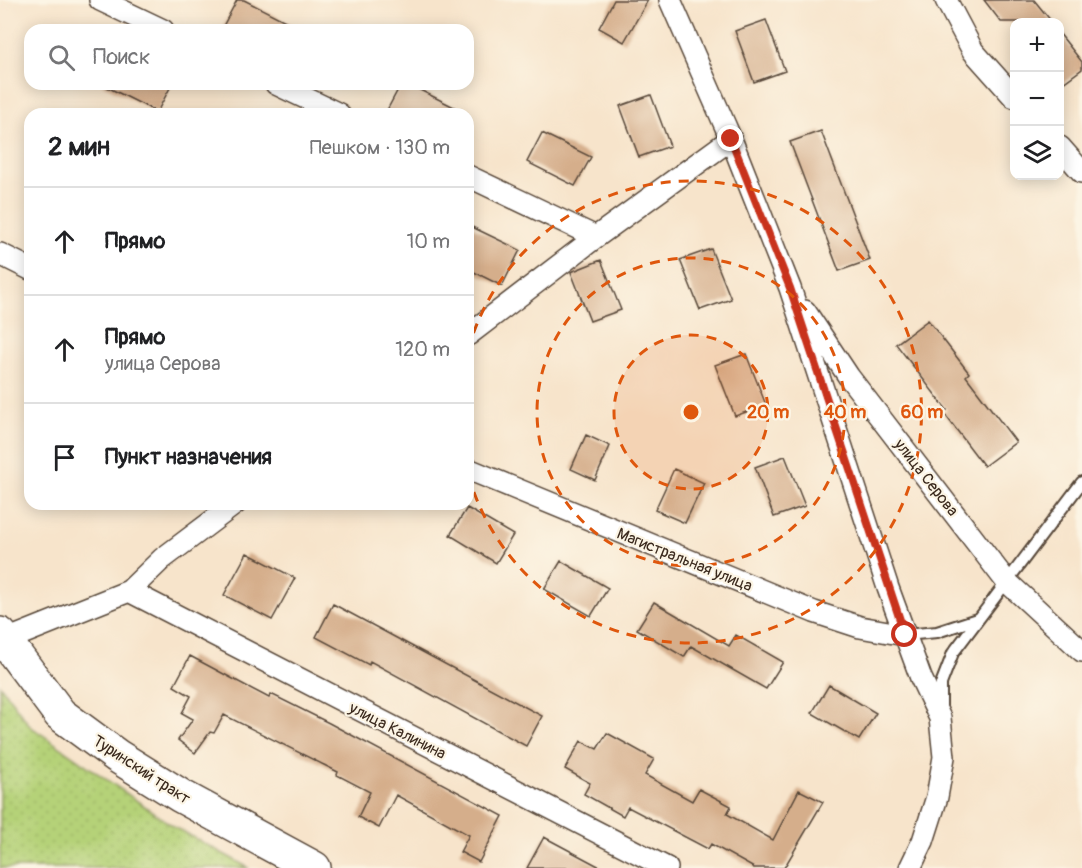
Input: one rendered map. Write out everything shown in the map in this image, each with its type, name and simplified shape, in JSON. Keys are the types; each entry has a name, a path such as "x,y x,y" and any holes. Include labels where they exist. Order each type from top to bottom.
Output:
{"main road":[{"name":"Туринский тракт","path":"2,637 60,714 117,756 182,796 315,868"}],"street":[{"path":"100,0 150,24"},
{"name":"улица Серова","path":"670,0 731,139 790,288 888,588 921,678 940,718 944,758 937,797 923,841 911,867"},
{"path":"946,0 973,51 1010,93"},
{"path":"289,90 326,108"},
{"path":"474,330 596,237 731,139"},
{"path":"1064,152 1082,172"},
{"path":"474,179 596,237"},
{"path":"0,254 24,266"},
{"name":"улица Серова","path":"790,288 849,377 1006,581 1082,651"},
{"name":"Магистральная улица","path":"474,471 814,612 860,627 905,635"},
{"path":"2,637 129,591 162,559 227,510"},
{"name":"улица Калинина","path":"129,591 667,868"}],"lane":[{"path":"940,718 941,684 953,653 1082,482"},
{"path":"905,635 937,632 977,619"}],"green space":[{"path":"0,685 30,726 176,828 249,868 0,868"}],"building":[{"path":"237,0 244,0 291,24 224,24"},
{"path":"614,0 648,0 624,42 599,28"},
{"path":"984,0 1034,0 1049,18 1010,18 1010,22 1001,22"},
{"path":"766,20 785,71 754,82 735,31"},
{"path":"1064,39 1082,62 1082,69 1064,82"},
{"path":"113,90 169,90 159,108 149,108"},
{"path":"398,90 420,90 456,108 388,108"},
{"path":"651,95 670,146 639,157 620,106"},
{"path":"821,131 870,260 839,271 790,142"},
{"path":"542,133 591,157 575,186 527,162"},
{"path":"474,228 520,250 502,286 474,272"},
{"path":"711,249 731,299 700,310 680,260"},
{"path":"601,260 621,310 590,321 571,272"},
{"path":"928,320 969,373 966,376 1016,442 984,466 943,412 947,410 896,344"},
{"path":"746,354 766,405 735,416 715,365"},
{"path":"586,435 610,446 595,480 571,469"},
{"path":"785,456 805,506 774,517 755,467"},
{"path":"674,469 704,483 685,523 655,510"},
{"path":"466,510 470,510 513,535 496,563 450,535"},
{"path":"247,553 295,578 272,620 224,595"},
{"path":"561,561 608,588 591,616 544,589"},
{"path":"654,602 729,646 736,635 783,662 766,689 691,646 684,657 637,629"},
{"path":"333,604 542,716 526,746 370,661 369,665 316,637"},
{"path":"190,656 269,698 271,694 329,723 503,816 479,862 460,852 469,835 396,795 379,828 358,817 370,792 337,775 338,772 224,715 214,733 210,732 195,753 178,740 193,719 182,713 191,696 174,686"},
{"path":"829,685 876,713 859,740 812,713"},
{"path":"607,733 654,759 645,775 692,801 699,789 731,806 727,814 773,840 799,790 823,802 784,868 754,868 711,844 708,849 628,807 623,816 584,794 590,783 565,769 581,741 597,749"},
{"path":"544,837 602,868 527,868"}],"route":[{"path":"731,139 790,288 905,635"}]}
